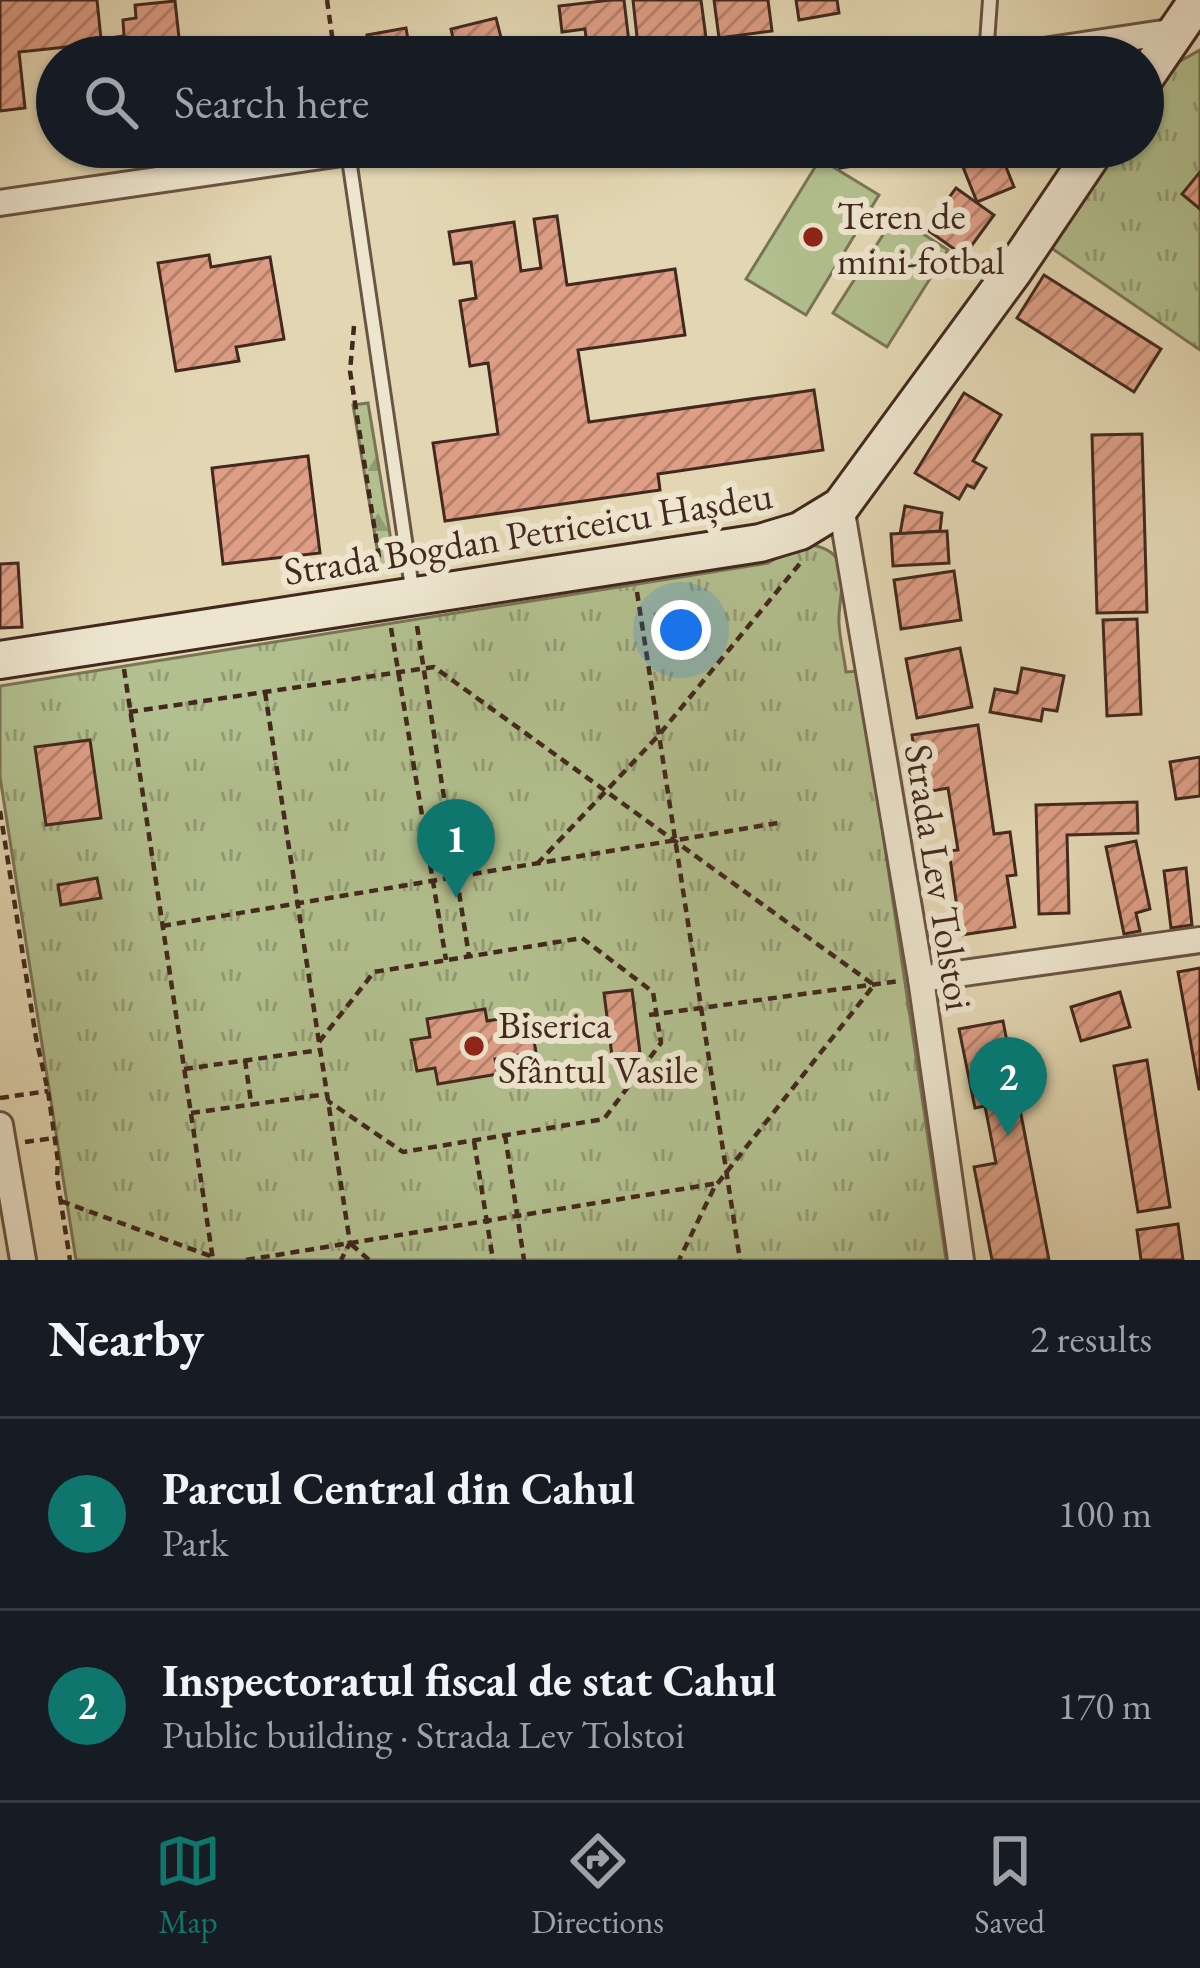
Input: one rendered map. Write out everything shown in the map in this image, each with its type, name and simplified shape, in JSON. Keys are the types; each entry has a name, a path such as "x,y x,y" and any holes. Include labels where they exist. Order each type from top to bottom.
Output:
{"main road":[{"path":"1164,56 1188,29 1198,0"},
{"name":"Strada Bogdan Petriceicu Hașdeu","path":"0,660 636,563 760,543 800,531 841,506 1083,168"}],"street":[{"path":"1142,36 1188,29"},
{"path":"0,203 239,168"},
{"name":"Strada Lev Tolstoi","path":"841,506 921,979 961,1260"},
{"path":"921,979 1200,940"},
{"path":"0,1125 23,1260"}],"lane":[{"path":"987,36 990,0"},
{"path":"350,168 399,598"}],"path":[{"path":"327,0 332,36"},
{"path":"355,320 350,370 399,598 424,669 469,956"},
{"path":"537,864 658,736 804,559"},
{"path":"636,563 658,736 740,1260"},
{"path":"399,598 399,672 446,960"},
{"path":"61,1201 213,1258 121,639"},
{"path":"129,712 434,667 874,985"},
{"path":"265,692 350,1243 341,1260"},
{"path":"0,811 35,1038 48,1090 70,1260"},
{"path":"162,926 778,823"},
{"path":"184,1069 319,1046 374,972 469,956 582,938 653,992 661,1043 604,1120 403,1152 327,1097 191,1113"},
{"path":"653,1014 921,979"},
{"path":"679,1260 726,1173 874,985"},
{"path":"245,1060 251,1105"},
{"path":"0,1097 48,1090"},
{"path":"505,1135 524,1260"},
{"path":"474,1141 493,1260"},
{"path":"246,1260 719,1183"},
{"path":"350,1243 369,1260"}],"green space":[{"path":"1200,50 1200,350 1047,245 1099,168 1164,168 1166,69"},
{"name":"Teren de mini-fotbal","path":"814,168 835,168 879,195 806,315 746,279"},
{"path":"895,216 948,250 887,347 833,313"},
{"path":"368,403 396,570 381,572 353,405"},
{"path":"812,545 835,556 842,576 841,642 846,672 859,671 946,1260 76,1260 0,777 0,686 768,563 793,548"}],"building":[{"path":"0,0 97,0 101,36 36,36 36,50 19,52 25,108 0,111"},
{"path":"624,0 628,36 586,36 585,29 562,32 559,6"},
{"path":"633,0 701,0 706,36 637,36"},
{"path":"714,0 768,0 772,31 719,36"},
{"path":"796,0 837,0 839,13 799,20"},
{"path":"175,1 179,36 124,36 123,20 136,18 135,5"},
{"path":"496,18 501,36 452,36 451,29"},
{"path":"406,28 407,36 367,36"},
{"path":"963,168 1006,168 1014,187 977,202"},
{"path":"1200,172 1200,209 1182,194"},
{"path":"956,188 994,215 964,256 926,229"},
{"path":"557,216 567,285 675,269 685,335 578,350 589,422 814,390 823,450 658,474 660,490 445,521 433,443 498,434 488,363 470,366 460,301 476,298 471,262 454,264 449,232 514,222 521,271 541,268 534,219"},
{"path":"209,255 211,267 270,257 284,339 236,347 239,361 176,371 158,263"},
{"path":"1044,275 1161,349 1134,392 1017,318"},
{"path":"964,393 1001,415 973,461 986,468 974,488 967,485 959,499 915,473"},
{"path":"1142,434 1147,612 1097,613 1092,435"},
{"path":"308,456 320,553 223,564 212,468"},
{"path":"905,506 942,513 940,531 900,534"},
{"path":"947,531 949,563 893,566 891,534"},
{"path":"18,563 22,627 0,628 0,564"},
{"path":"954,571 961,620 901,629 894,580"},
{"path":"1137,619 1141,714 1107,716 1103,620"},
{"path":"960,648 972,707 917,718 906,659"},
{"path":"1022,668 1064,676 1057,711 1043,709 1041,721 990,712 995,689 1017,693"},
{"path":"978,725 994,834 1010,832 1016,875 1007,876 1015,927 961,935 949,851 958,850 948,788 921,793 912,735"},
{"path":"90,740 101,818 46,825 35,747"},
{"path":"1200,757 1200,796 1176,799 1170,762"},
{"path":"1137,802 1138,833 1067,835 1069,913 1039,914 1036,805"},
{"path":"1136,841 1150,909 1136,913 1140,931 1124,934 1106,847"},
{"path":"1186,868 1192,925 1171,928 1164,871"},
{"path":"97,878 101,898 61,905 58,885"},
{"path":"1200,968 1200,1089 1199,1089 1178,972"},
{"path":"632,990 640,1053 612,1056 604,993"},
{"path":"1120,992 1130,1027 1081,1041 1071,1007"},
{"name":"Biserica Sfântul Vasile","path":"485,1009 487,1021 529,1014 536,1052 495,1059 498,1074 438,1084 435,1068 417,1071 411,1040 430,1037 427,1019"},
{"path":"1003,1021 1049,1260 992,1260 974,1167 996,1163 985,1106 975,1108 959,1029"},
{"path":"1147,1060 1170,1207 1138,1212 1114,1066"},
{"path":"1178,1224 1183,1260 1141,1260 1137,1230"}],"place":[{"name":"Teren de mini-fotbal","path":"813,237"},
{"name":"Parcul Central din Cahul","path":"456,898"},
{"name":"Biserica Sfântul Vasile","path":"474,1046"},
{"name":"Inspectoratul fiscal de stat Cahul","path":"1008,1136"}]}
